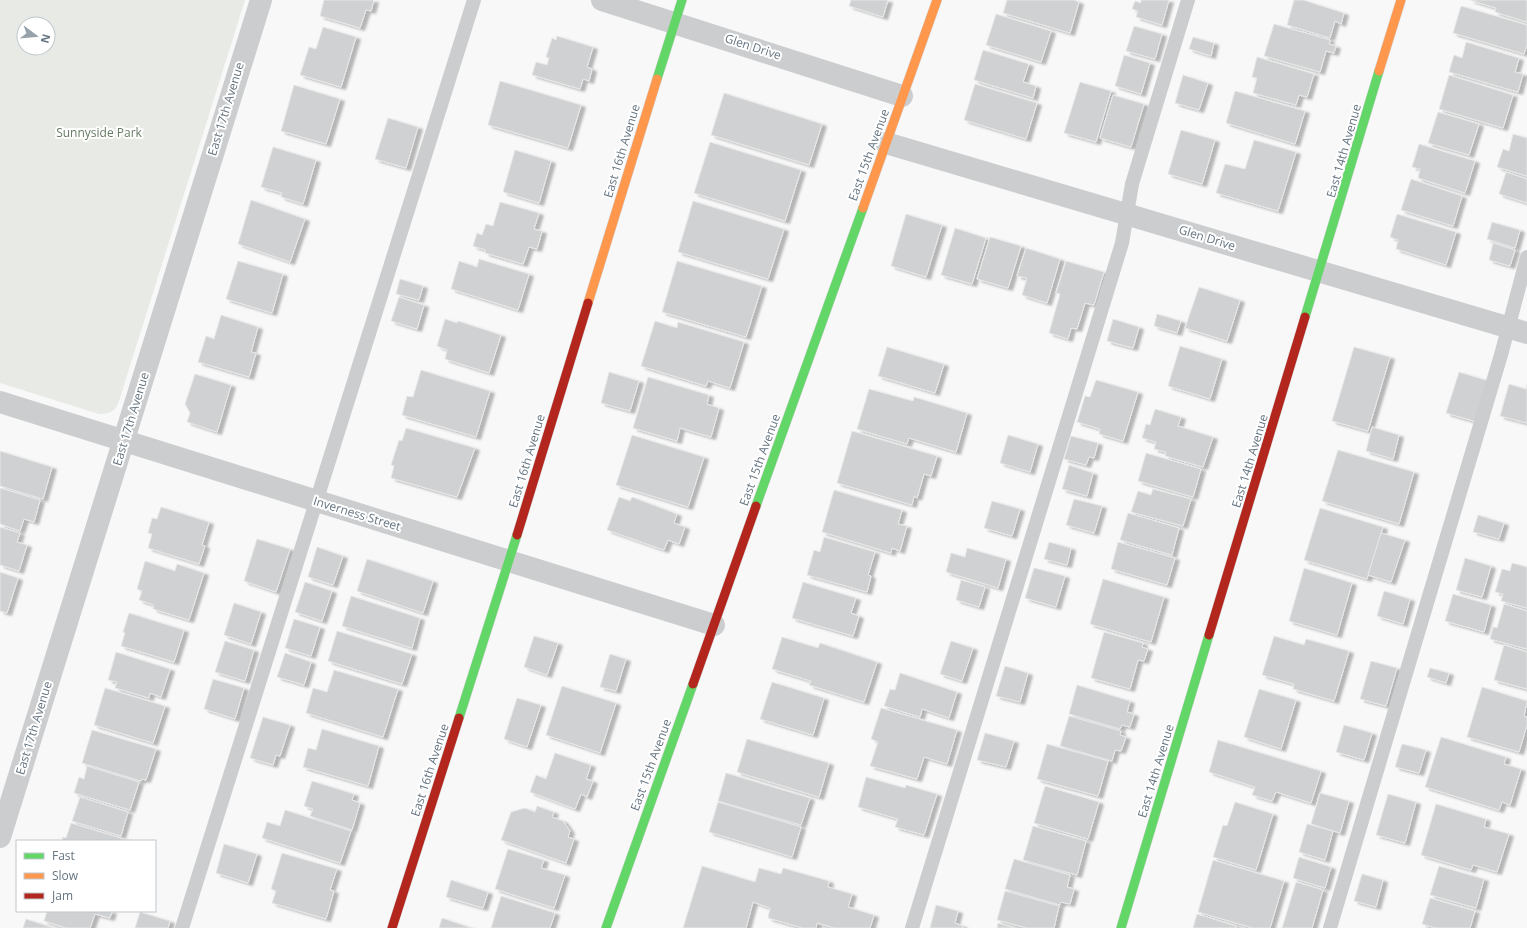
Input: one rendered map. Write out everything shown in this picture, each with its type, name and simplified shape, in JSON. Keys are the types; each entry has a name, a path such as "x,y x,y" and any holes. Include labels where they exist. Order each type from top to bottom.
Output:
{"street":[{"name":"East 17th Avenue","path":"0,838 260,0"},
{"name":"Glen Drive","path":"602,0 902,96"},
{"name":"East 16th Avenue","path":"392,928 508,561 682,0"},
{"name":"East 15th Avenue","path":"606,928 936,0"},
{"name":"East 14th Avenue","path":"1121,928 1401,0"},
{"name":"Glen Drive","path":"886,143 1518,330"},
{"name":"Inverness Street","path":"0,402 316,502 714,625"}],"lane":[{"path":"182,928 474,0"},
{"path":"912,928 1122,243 1132,184 1188,0"},
{"path":"1330,928 1518,330 1527,257"}],"green space":[{"name":"Sunnyside Park","path":"0,0 245,0 118,404 115,409 110,412 99,414 0,383"}],"building":[{"path":"324,0 374,0 371,11 366,10 360,28 320,16"},
{"path":"851,0 888,0 883,17 849,6"},
{"path":"1007,0 1074,0 1079,2 1070,33 1003,13"},
{"path":"1141,0 1169,0 1162,25 1136,17 1138,11 1132,9 1135,1 1141,3"},
{"path":"1294,0 1303,0 1344,13 1341,24 1335,21 1330,38 1287,25"},
{"path":"1470,0 1527,0 1527,22 1495,12 1496,8"},
{"path":"1461,6 1527,25 1527,45 1524,54 1453,33"},
{"path":"996,14 1051,31 1041,62 986,45"},
{"path":"1274,24 1330,40 1329,44 1336,46 1334,53 1326,51 1320,72 1264,56"},
{"path":"1134,26 1162,34 1155,59 1126,51"},
{"path":"323,27 356,37 341,87 300,75 309,47 316,49"},
{"path":"557,36 593,47 587,67 592,69 589,81 583,79 580,89 532,75 536,62 547,65 549,58 546,57 552,38 556,40"},
{"path":"1193,37 1214,43 1211,56 1189,49"},
{"path":"1466,42 1519,58 1515,72 1523,74 1518,92 1449,72 1454,55 1462,58"},
{"path":"983,50 1029,64 1023,82 1036,86 1033,98 974,80"},
{"path":"1124,55 1150,63 1141,94 1115,86"},
{"path":"1257,57 1314,74 1307,97 1299,95 1296,105 1253,93 1257,78 1252,77"},
{"path":"1183,75 1208,83 1199,110 1175,103"},
{"path":"1449,75 1513,95 1503,128 1439,109"},
{"path":"500,81 581,105 568,148 488,125"},
{"path":"1080,82 1111,91 1096,142 1064,133"},
{"path":"975,84 1037,103 1026,139 964,120"},
{"path":"294,85 340,99 326,144 281,131"},
{"path":"1235,91 1305,111 1295,144 1226,123"},
{"path":"724,93 822,124 809,165 711,135"},
{"path":"1113,95 1144,104 1131,147 1100,138"},
{"path":"1438,112 1479,124 1469,155 1428,143"},
{"path":"388,118 418,127 406,168 375,159"},
{"path":"1181,130 1215,140 1202,184 1168,174"},
{"path":"1513,134 1527,138 1527,176 1497,167 1503,149 1509,151"},
{"path":"1254,140 1296,152 1278,211 1216,193 1225,164 1245,169"},
{"path":"710,142 801,170 785,221 694,193"},
{"path":"1419,144 1475,161 1465,193 1418,178 1420,169 1412,167"},
{"path":"273,147 316,160 303,204 281,197 282,193 261,187"},
{"path":"515,150 551,161 539,203 503,192"},
{"path":"1506,172 1527,179 1527,203 1499,194"},
{"path":"1411,179 1462,196 1453,226 1401,210"},
{"path":"251,200 305,219 290,262 238,244"},
{"path":"693,201 784,229 768,279 678,252"},
{"path":"500,202 539,213 534,229 542,231 537,249 529,247 523,264 485,253 485,250 473,246 477,233 482,235 486,224 493,226"},
{"path":"906,214 942,225 926,277 891,266"},
{"path":"1397,214 1456,232 1446,265 1396,249 1398,240 1390,237"},
{"path":"1492,222 1520,230 1515,248 1487,239"},
{"path":"955,228 986,238 972,284 941,275"},
{"path":"990,237 1021,246 1008,288 977,279"},
{"path":"1493,243 1515,250 1510,266 1489,260"},
{"path":"1026,248 1060,259 1047,303 1022,295 1027,278 1017,276"},
{"path":"479,259 529,274 518,310 451,289 459,261 477,267"},
{"path":"238,261 283,274 272,313 226,299"},
{"path":"677,261 762,286 746,337 662,312"},
{"path":"1066,261 1104,272 1094,305 1085,303 1077,329 1071,328 1068,339 1049,333 1060,294 1056,293"},
{"path":"400,279 423,286 419,300 396,294"},
{"path":"1199,287 1240,300 1227,341 1185,328"},
{"path":"399,297 424,305 417,329 391,321"},
{"path":"1157,314 1181,321 1177,333 1154,326"},
{"path":"221,315 258,327 251,352 256,353 249,377 198,362 206,336 214,339"},
{"path":"445,319 457,323 458,321 501,335 489,373 445,359 447,350 437,346"},
{"path":"1113,319 1139,327 1133,348 1107,341"},
{"path":"655,321 677,328 678,322 744,342 730,388 708,381 706,386 641,366"},
{"path":"1180,346 1222,359 1210,399 1168,386"},
{"path":"887,347 944,364 935,393 878,376"},
{"path":"1354,347 1390,357 1368,431 1332,421"},
{"path":"421,370 490,391 476,437 402,415 407,396 413,397"},
{"path":"609,372 639,381 630,411 601,403"},
{"path":"1459,372 1489,381 1477,422 1446,413"},
{"path":"195,374 231,385 217,432 187,422 190,413 185,404"},
{"path":"648,377 709,395 707,404 719,408 711,437 680,428 677,441 633,428"},
{"path":"1096,380 1138,392 1123,441 1099,434 1100,429 1077,422 1085,396 1090,397"},
{"path":"1509,384 1526,389 1527,384 1527,423 1500,416"},
{"path":"869,389 913,401 914,397 967,413 956,452 909,438 907,444 857,429"},
{"path":"1155,409 1181,417 1178,426 1213,437 1203,467 1165,456 1166,452 1154,449 1156,442 1142,438 1146,424 1150,425"},
{"path":"1372,427 1399,435 1393,459 1366,451"},
{"path":"406,428 475,448 457,497 391,478 394,466 391,465 399,440 402,441"},
{"path":"852,431 937,456 931,476 924,474 917,498 914,496 912,505 837,483"},
{"path":"632,435 704,457 688,507 616,485"},
{"path":"1008,435 1038,444 1030,472 1000,463"},
{"path":"1071,436 1098,443 1094,458 1089,457 1086,465 1064,459"},
{"path":"1338,450 1414,472 1399,524 1322,501"},
{"path":"0,451 52,467 43,499 0,486"},
{"path":"1146,453 1201,469 1193,497 1138,481"},
{"path":"1069,465 1093,473 1087,496 1062,489"},
{"path":"0,488 40,500 34,522 24,519 20,531 0,524"},
{"path":"1153,489 1191,499 1183,526 1131,512 1138,491 1151,495"},
{"path":"834,490 902,510 898,524 907,526 900,551 892,548 891,553 822,532"},
{"path":"619,497 630,501 632,497 677,514 674,523 685,527 679,544 668,540 664,550 607,530"},
{"path":"1074,499 1102,506 1094,533 1066,525"},
{"path":"992,501 1020,509 1012,536 984,528"},
{"path":"161,507 209,522 202,545 205,546 199,564 148,548 152,534 148,533 152,518 157,519"},
{"path":"1320,508 1383,527 1367,579 1304,560"},
{"path":"1128,513 1179,528 1172,555 1120,540"},
{"path":"1478,515 1504,523 1499,539 1473,532"},
{"path":"0,527 20,533 17,542 27,545 19,571 0,565"},
{"path":"1381,533 1405,540 1391,582 1368,575"},
{"path":"824,537 875,552 868,575 871,576 867,592 807,575 814,550 820,552"},
{"path":"257,539 290,549 276,592 244,581"},
{"path":"1049,542 1071,548 1067,565 1044,559"},
{"path":"1118,542 1175,558 1167,585 1111,569"},
{"path":"317,547 343,556 333,585 308,577"},
{"path":"967,548 1006,559 998,588 946,572 951,553 965,557"},
{"path":"1465,558 1491,566 1482,597 1456,590"},
{"path":"367,559 433,581 423,613 357,591"},
{"path":"145,561 175,571 177,564 204,573 189,620 153,609 154,605 139,600 142,591 137,589"},
{"path":"1512,563 1527,567 1527,608 1501,601 1503,594 1495,592 1502,569 1510,571"},
{"path":"1034,568 1065,576 1056,607 1025,598"},
{"path":"1304,568 1352,583 1337,635 1289,621"},
{"path":"0,572 18,578 7,613 0,611"},
{"path":"1103,579 1164,597 1151,642 1090,624"},
{"path":"961,580 985,587 979,607 956,600"},
{"path":"305,582 332,591 322,621 295,612"},
{"path":"803,582 856,598 851,613 859,616 853,636 792,618"},
{"path":"1384,591 1410,599 1403,624 1377,616"},
{"path":"1453,594 1491,605 1484,632 1445,621"},
{"path":"351,596 420,618 412,648 342,626"},
{"path":"234,603 261,612 251,644 224,635"},
{"path":"1504,604 1527,611 1527,649 1490,639 1493,627 1497,628"},
{"path":"129,613 184,630 174,662 121,646 125,633 123,632"},
{"path":"294,619 320,627 311,656 285,648"},
{"path":"337,631 412,654 402,684 328,661"},
{"path":"1104,632 1143,643 1142,647 1148,649 1144,661 1138,660 1130,689 1091,678"},
{"path":"534,636 558,643 547,675 524,667"},
{"path":"1274,636 1304,645 1306,639 1349,651 1334,701 1293,689 1294,684 1262,675"},
{"path":"782,637 818,648 820,643 877,662 864,702 809,685 811,681 772,669"},
{"path":"225,641 254,650 245,681 215,672"},
{"path":"951,641 973,648 962,681 940,674"},
{"path":"1504,645 1527,652 1527,689 1494,680"},
{"path":"116,652 170,669 161,697 150,693 149,698 115,688 117,682 108,680"},
{"path":"285,653 311,662 304,685 277,677"},
{"path":"610,654 626,659 616,691 600,687"},
{"path":"1371,661 1397,668 1386,706 1360,699"},
{"path":"1005,666 1028,673 1020,702 996,696"},
{"path":"1430,668 1449,673 1446,683 1427,677"},
{"path":"334,670 398,689 383,737 306,713 313,688 327,692"},
{"path":"900,673 957,692 949,718 922,709 920,717 884,706 890,689 895,690"},
{"path":"213,679 244,688 235,719 204,709"},
{"path":"772,682 824,698 813,735 760,719"},
{"path":"1077,685 1130,701 1127,712 1134,714 1130,727 1122,725 1120,729 1069,714"},
{"path":"562,686 616,703 600,753 546,735"},
{"path":"1482,687 1527,701 1524,716 1527,717 1527,725 1519,752 1467,737"},
{"path":"105,688 165,706 153,743 94,725"},
{"path":"1259,689 1296,700 1281,749 1244,737"},
{"path":"517,698 541,705 527,747 504,739"},
{"path":"881,708 957,730 947,764 924,757 917,779 870,766 878,742 871,739"},
{"path":"1069,716 1121,731 1120,735 1126,737 1121,751 1115,750 1112,761 1060,746"},
{"path":"263,717 290,725 280,756 276,755 273,765 250,758"},
{"path":"1344,725 1372,733 1364,760 1336,752"},
{"path":"322,729 379,746 368,786 303,767 308,748 316,750"},
{"path":"92,730 156,749 146,780 142,779 141,781 82,763"},
{"path":"985,733 1014,741 1006,767 977,760"},
{"path":"1441,737 1506,757 1504,764 1521,769 1510,805 1502,802 1499,810 1425,787"},
{"path":"747,739 829,763 819,797 737,772"},
{"path":"1218,740 1321,771 1311,803 1276,792 1272,801 1252,795 1255,787 1209,772"},
{"path":"1047,744 1108,761 1098,796 1037,779"},
{"path":"1402,744 1426,750 1419,773 1395,767"},
{"path":"555,753 591,765 586,779 593,781 587,797 581,794 575,809 530,792 536,775 546,779"},
{"path":"87,766 139,782 130,810 74,793 79,777 84,779"},
{"path":"726,773 810,798 801,825 718,801"},
{"path":"866,777 905,788 906,785 937,794 924,835 895,827 898,819 858,807"},
{"path":"312,781 354,794 352,800 360,803 352,830 310,816 313,809 304,806"},
{"path":"1045,786 1099,802 1088,839 1034,823"},
{"path":"1320,793 1349,801 1340,833 1311,824"},
{"path":"1388,794 1416,802 1405,843 1376,835"},
{"path":"80,797 128,812 121,836 72,821"},
{"path":"718,802 801,827 792,857 709,832"},
{"path":"1235,802 1273,814 1256,870 1213,857 1223,825 1227,826"},
{"path":"1436,804 1486,819 1484,827 1509,834 1497,872 1473,865 1471,870 1421,855"},
{"path":"537,806 554,812 552,817 563,821 570,831 568,837 574,839 566,863 501,840 511,812 525,808 535,812"},
{"path":"285,810 351,831 340,863 262,838 267,822 280,826"},
{"path":"71,823 127,840 62,840 63,837 66,838"},
{"path":"1307,824 1333,831 1325,860 1299,852"},
{"path":"1033,826 1086,841 1077,875 1023,860"},
{"path":"224,844 257,854 248,883 216,873"},
{"path":"508,849 544,860 541,868 565,875 554,908 495,889"},
{"path":"282,853 337,869 330,890 334,891 326,919 272,903 276,891 271,889"},
{"path":"1299,857 1331,867 1325,888 1293,878"},
{"path":"1014,859 1070,875 1067,887 1074,889 1070,904 1061,902 1060,905 1005,889"},
{"path":"1213,860 1284,881 1270,928 1253,928 1198,912"},
{"path":"702,866 755,882 759,868 781,874 783,868 829,881 828,887 852,894 848,907 874,915 870,928 834,928 817,923 816,928 803,928 768,918 770,908 753,902 746,928 683,928"},
{"path":"1439,866 1484,879 1476,908 1430,895"},
{"path":"1362,874 1383,880 1376,907 1354,901"},
{"path":"451,880 488,892 483,908 446,897"},
{"path":"1296,882 1323,890 1312,928 1282,928"},
{"path":"1005,891 1059,906 1054,928 1027,928 997,920"},
{"path":"501,896 555,913 550,928 491,928"},
{"path":"1430,898 1475,911 1470,928 1436,928 1422,924"},
{"path":"936,905 958,911 955,923 963,926 963,928 930,928"},
{"path":"47,912 112,912 110,918 95,914 90,928 66,928 44,921"},
{"path":"140,912 170,921 168,928 135,928"},
{"path":"1197,914 1236,926 1236,928 1193,928"},
{"path":"442,918 472,928 439,928"},
{"path":"26,919 54,928 23,928"},
{"path":"998,923 1015,928 997,928"}],"traffic: fast":[{"path":"657,79 682,0"},
{"path":"1305,317 1379,71"},
{"path":"756,506 863,208"},
{"path":"459,718 517,535"},
{"path":"1121,928 1209,635"},
{"path":"606,928 693,684"}],"traffic: slow":[{"path":"863,208 937,0"},
{"path":"1379,71 1401,0"},
{"path":"588,303 657,79"}],"traffic: jam":[{"path":"517,535 588,303"},
{"path":"1209,635 1305,317"},
{"path":"693,684 756,506"},
{"path":"392,928 459,718"}]}
